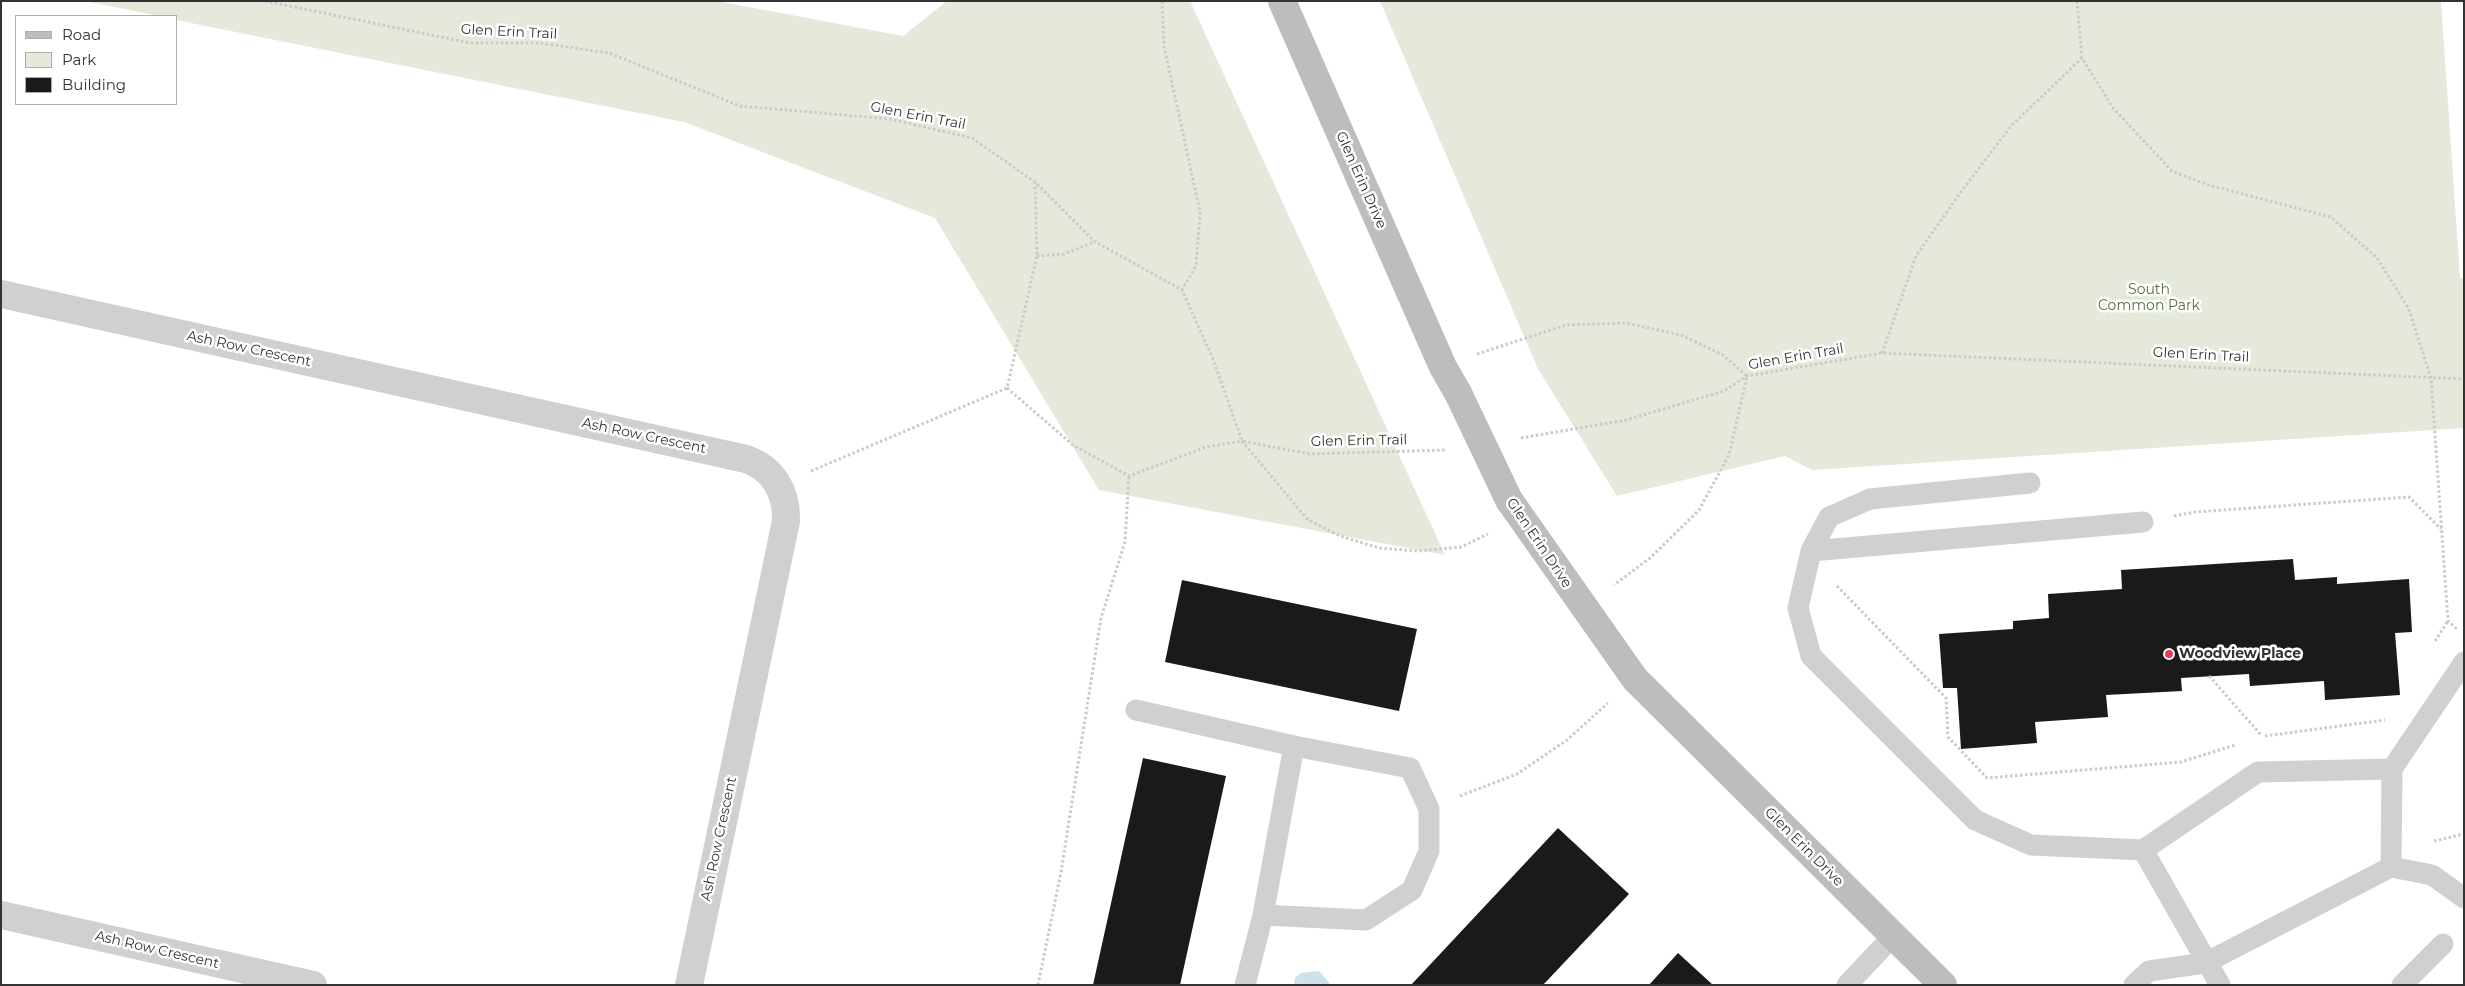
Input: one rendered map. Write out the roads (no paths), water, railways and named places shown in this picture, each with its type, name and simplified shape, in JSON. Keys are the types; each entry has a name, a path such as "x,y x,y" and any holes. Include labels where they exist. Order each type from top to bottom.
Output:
{"street":[{"name":"Glen Erin Drive","path":"1282,1 1443,367 1515,509 1635,678 1943,985"},
{"name":"Ash Row Crescent","path":"1,294 746,458 769,472 780,486 786,509 786,521 689,985"},
{"name":"Ash Row Crescent","path":"1,915 313,985"}],"lane":[{"path":"2030,483 1870,499 1829,516 1811,551 1798,608 1811,656 1975,820 2031,845 2143,850 2258,772 2392,769"},
{"path":"1811,551 2143,522"},
{"path":"2391,867 2392,769 2464,662"},
{"path":"1136,710 1294,746 1410,768 1430,809 1430,851 1412,890 1366,920 1263,915"},
{"path":"1245,985 1263,915 1294,746"},
{"path":"2143,850 2205,963 2220,985"},
{"path":"2134,985 2149,971 2205,963 2391,867 2432,875 2464,898"},
{"path":"1847,985 1892,936"},
{"path":"2402,985 2442,944"},
{"path":"2200,985 2205,963"}],"water":[{"path":"1319,971 1331,985 1294,985 1295,978 1301,973"}],"place":[{"name":"Woodview Place","path":"2169,654"}],"park label":[{"name":"South Common Park","path":"2149,298"}]}
